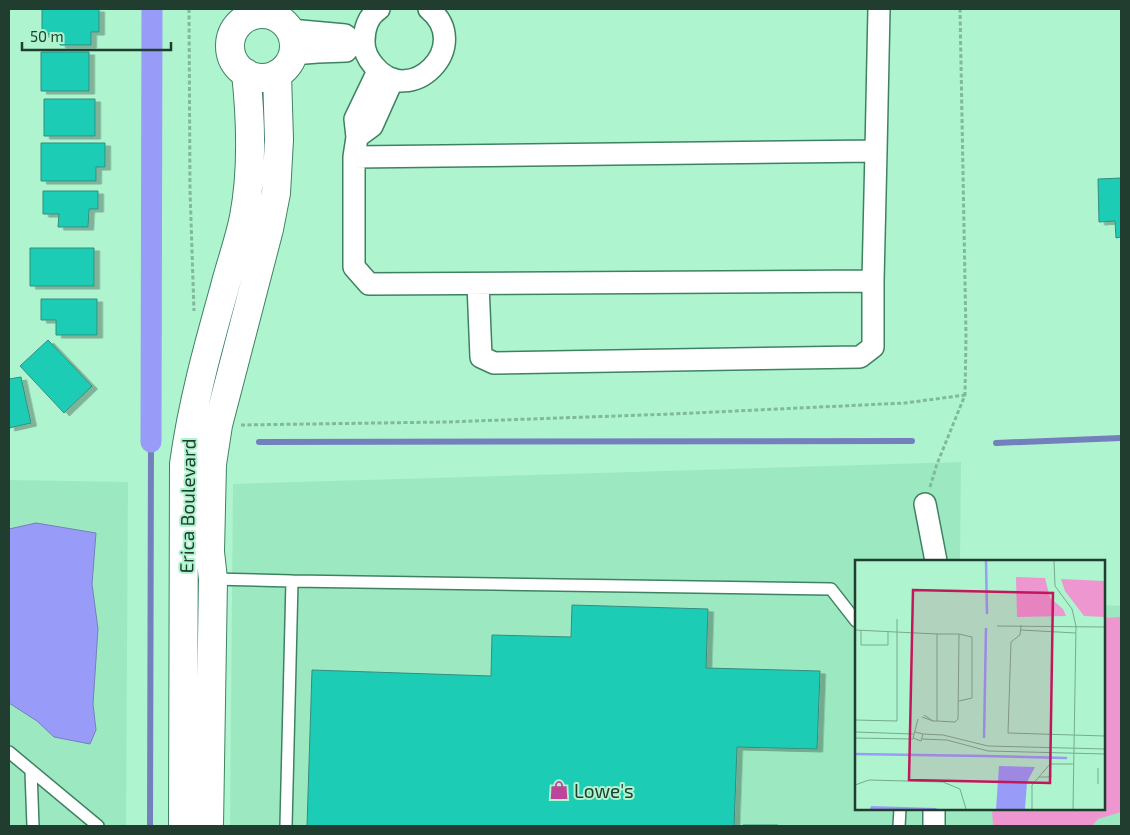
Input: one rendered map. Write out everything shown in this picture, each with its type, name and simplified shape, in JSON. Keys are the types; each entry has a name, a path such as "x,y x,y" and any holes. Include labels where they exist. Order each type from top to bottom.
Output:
{"street":[{"path":"359,42 368,22 379,9"},
{"path":"283,37 345,35 359,42 369,60 385,75 402,81 416,79 428,73 437,63 443,51 445,38 442,25 435,13 430,9"},
{"path":"478,284 481,357 494,363 860,357 873,347 879,9"},
{"path":"245,14 265,14 283,37 266,78 256,78 246,73 237,66 232,57 230,46 235,30 245,14"},
{"name":"Erica Boulevard","path":"182,826 199,579 210,552 212,464 218,425 269,229 276,193 283,37"},
{"name":"Erica Boulevard","path":"209,826 199,579 184,464 189,427 216,318 244,218 249,178 249,99 246,73"},
{"path":"385,75 354,119 354,266 369,284 873,281"},
{"path":"355,147 876,150"},
{"path":"925,504 936,560"},
{"path":"934,810 934,826"}],"lane":[{"path":"199,579 831,589 855,620"},
{"path":"286,826 292,580"},
{"path":"9,752 98,826"},
{"path":"31,771 33,826"},
{"path":"899,826 900,810"}],"path":[{"path":"189,9 190,190 192,307 194,313"},
{"path":"925,504 937,464 965,395 966,326 960,9"},
{"path":"218,425 446,422 682,414 904,403 965,395"}],"shaded area":[{"path":"961,462 960,560 855,560 855,810 1105,810 1105,605 1121,606 1121,826 230,826 233,484"},
{"path":"9,480 128,482 126,826 9,826"},
{"path":"1121,617 1121,812 1098,819 1092,826 993,826 992,810 1105,810 1105,618"}],"water":[{"path":"36,523 96,533 92,584 98,629 93,704 96,730 90,744 54,737 37,721 9,703 9,529"}],"building":[{"path":"42,9 99,9 99,32 91,32 91,45 60,45 60,34 42,34"},
{"path":"41,52 89,52 89,91 41,91"},
{"path":"44,99 95,99 95,136 44,136"},
{"path":"41,143 105,143 105,167 96,167 96,181 41,181"},
{"path":"1121,178 1121,237 1116,238 1115,221 1099,222 1098,179"},
{"path":"43,191 98,191 98,209 89,209 88,227 58,227 59,214 43,214"},
{"path":"30,248 94,248 94,286 30,286"},
{"path":"41,299 97,299 97,335 56,335 56,320 41,320"},
{"path":"48,340 92,386 64,413 20,366"},
{"path":"21,377 31,423 9,428 9,379"},
{"path":"572,605 708,609 706,668 820,671 817,749 737,747 734,826 307,826 312,670 491,676 492,635 571,637"},
{"path":"778,825 778,826 743,826"}],"waterway":[{"path":"151,442 152,9"},
{"path":"996,443 1121,438"},
{"path":"259,442 912,441"},
{"path":"150,826 151,442"}],"place":[{"name":"Lowe's","path":"559,790"}]}
